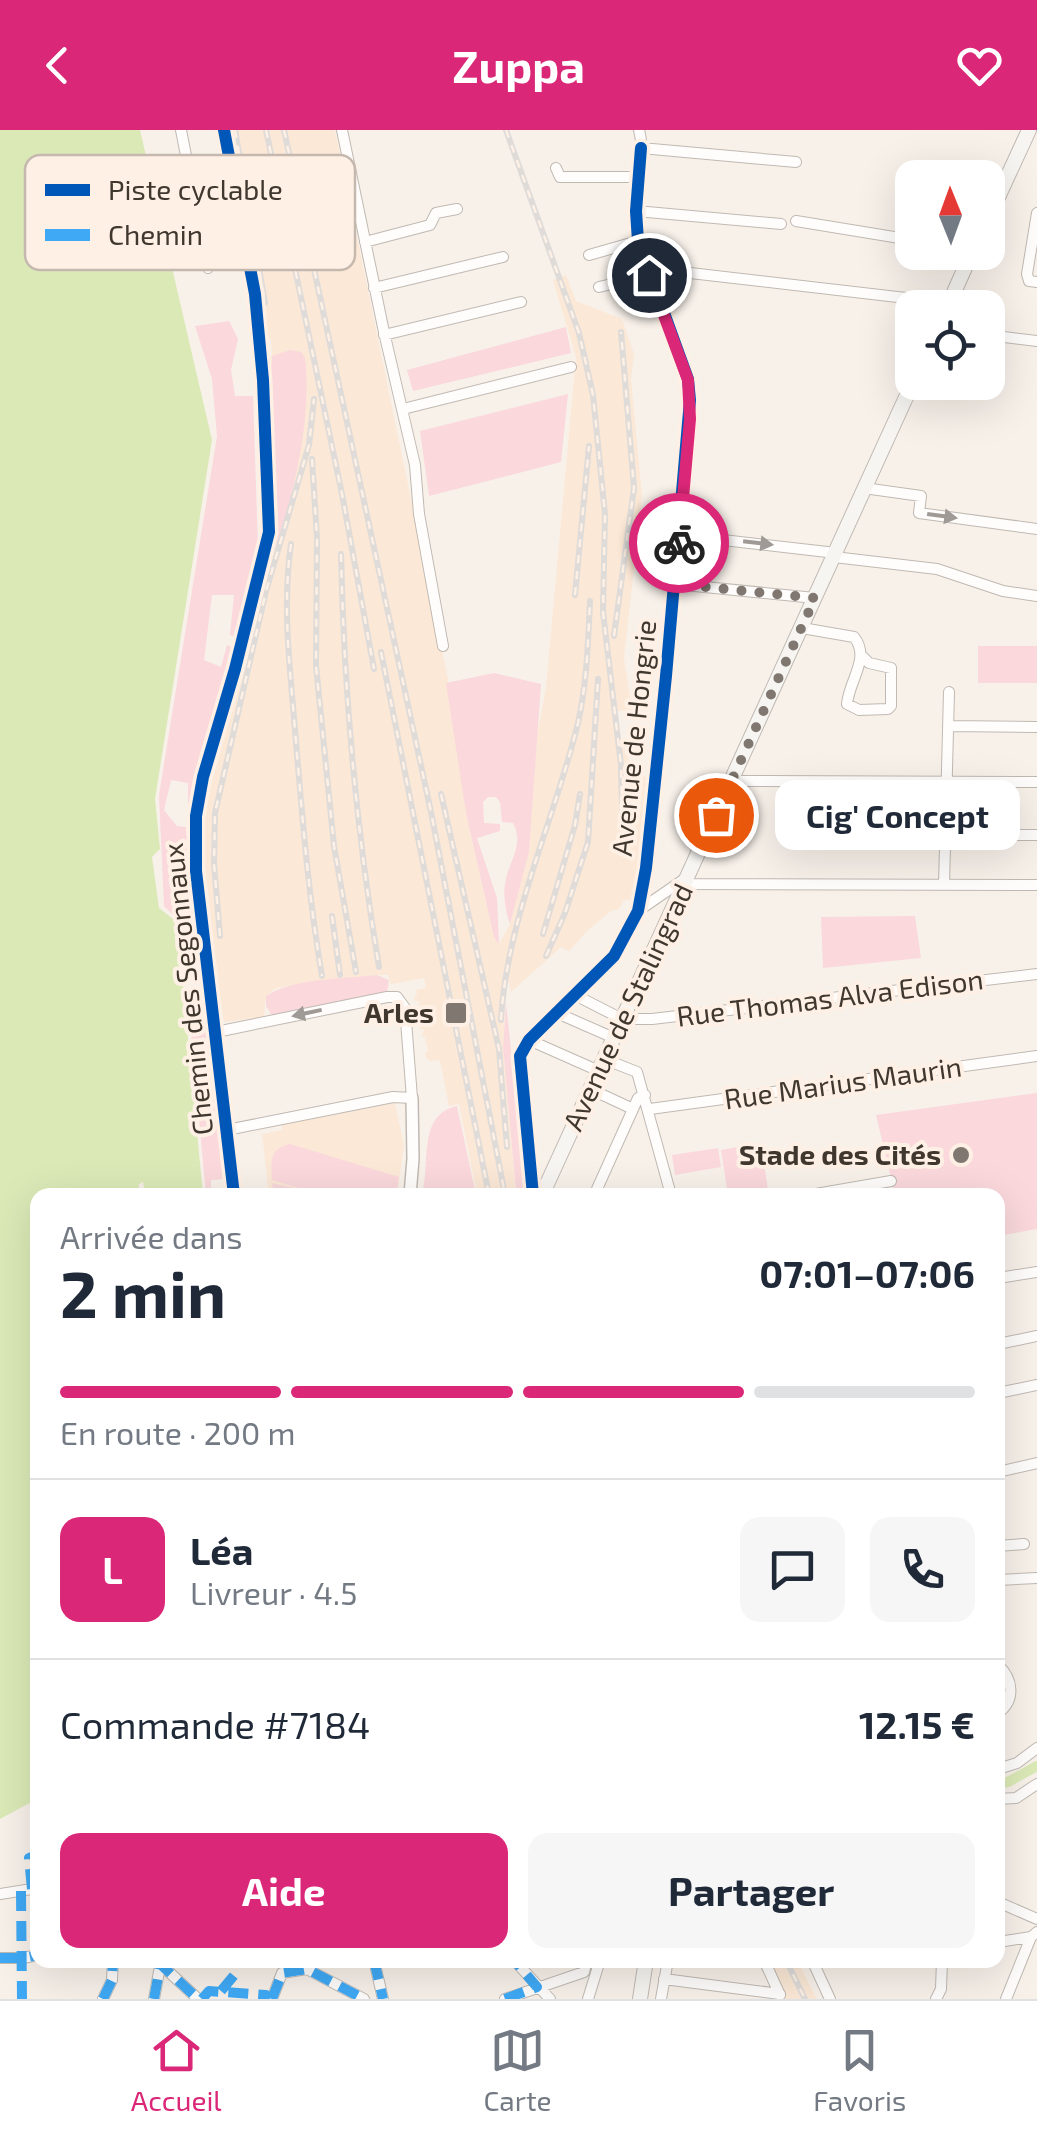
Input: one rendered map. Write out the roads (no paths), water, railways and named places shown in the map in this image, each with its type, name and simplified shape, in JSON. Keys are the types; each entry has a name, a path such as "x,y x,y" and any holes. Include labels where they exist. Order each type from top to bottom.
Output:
{"main road":[{"path":"1005,181 1028,130"},
{"name":"Avenue de Stalingrad","path":"545,1188 905,400"},
{"path":"640,1999 645,1968"}],"street":[{"path":"181,130 186,155"},
{"name":"Chemin des Segonnaux","path":"224,130 229,155"},
{"path":"342,130 347,155"},
{"name":"Avenue de Hongrie","path":"530,1040 614,956 638,910 646,868 690,419 688,380 638,240 638,130"},
{"path":"641,148 796,162"},
{"path":"556,168 560,177 638,177"},
{"path":"355,193 416,465 419,514 443,646"},
{"path":"365,242 430,226 436,213 457,208"},
{"path":"636,211 781,224"},
{"path":"1033,282 1027,274 1037,214"},
{"path":"796,222 895,237"},
{"path":"589,254 638,240"},
{"path":"374,288 504,256"},
{"name":"Chemin des Segonnaux","path":"233,1188 196,871 196,816 202,777 235,670 269,532 264,399 250,270"},
{"path":"599,287 648,271 895,299"},
{"path":"384,335 521,302"},
{"path":"1005,336 1037,341"},
{"path":"403,408 572,366"},
{"path":"864,488 921,496 920,513 1037,529"},
{"path":"680,535 937,569 1002,592 1037,596"},
{"path":"675,584 815,598"},
{"path":"802,628 854,637 869,664 891,668 888,709 858,710 847,704 862,656"},
{"path":"944,885 949,692"},
{"path":"949,726 1037,727"},
{"path":"732,781 1037,782"},
{"path":"944,844 967,844 981,835 1037,835"},
{"path":"638,910 687,880 1037,885"},
{"path":"638,910 660,918 662,934"},
{"name":"Rue Thomas Alva Edison","path":"622,1019 652,1020 1037,974"},
{"path":"575,995 622,1019"},
{"path":"216,1032 398,997 405,1008 412,1098 411,1188"},
{"path":"557,1013 614,1038"},
{"path":"532,1188 518,1066 522,1049 530,1040 601,1065 637,1072 669,1188"},
{"name":"Rue Marius Maurin","path":"650,1109 1037,1056"},
{"path":"590,1089 633,1109"},
{"path":"597,1188 638,1098 645,1095"},
{"path":"227,1130 392,1097 412,1098"},
{"path":"850,1188 891,1181"},
{"path":"1005,1277 1037,1272"},
{"path":"1005,1343 1037,1336"},
{"path":"1005,1392 1037,1385"},
{"path":"1005,1470 1037,1463"},
{"path":"1005,1545 1024,1544"},
{"path":"1005,1580 1037,1578"},
{"path":"1005,1672 1011,1693 1005,1706"},
{"path":"1005,1766 1037,1748"},
{"path":"1005,1799 1016,1798 1037,1784"},
{"path":"0,1894 30,1889"},
{"path":"1005,1905 1037,1920"},
{"path":"1005,1940 1034,1934"},
{"path":"1006,1999 1034,1934"},
{"path":"0,1958 30,1957"},
{"path":"103,1999 113,1968"},
{"path":"154,1999 157,1968"},
{"path":"164,1968 198,1999"},
{"path":"272,1999 278,1978 289,1968"},
{"path":"314,1968 364,1999"},
{"path":"376,1968 383,1999"},
{"path":"521,1968 550,1999"},
{"path":"505,1999 584,1972 585,1968"},
{"path":"588,1999 598,1968"},
{"path":"660,1999 666,1968"},
{"path":"765,1968 781,1996"},
{"path":"816,1968 830,1999"},
{"path":"936,1999 942,1989 942,1968"},
{"path":"664,1978 781,1996"}],"waterway":[{"path":"1005,1783 1037,1766"}],"railway":[{"path":"235,130 239,155"},
{"path":"266,130 271,155"},
{"path":"284,130 289,155"},
{"path":"506,130 579,333 593,395 605,514 603,612 621,765 623,848"},
{"path":"259,270 265,303"},
{"path":"295,270 374,669"},
{"path":"314,270 431,812 504,1188"},
{"path":"614,636 634,488 621,332"},
{"path":"220,936 214,864 215,813 266,591 309,445 314,399"},
{"path":"575,595 589,446"},
{"path":"312,459 317,538 316,666 334,846 356,972"},
{"path":"291,544 287,590 289,660 306,853 322,976"},
{"path":"341,554 352,761 379,967"},
{"path":"501,1020 512,944 578,723 590,601"},
{"path":"381,652 488,1188"},
{"path":"546,956 588,842 598,679"},
{"path":"441,794 499,1049 507,1147"},
{"path":"543,934 575,825 580,794"},
{"path":"332,916 340,975"},
{"path":"790,1968 805,1999"}],"place":[{"name":"Cig' Concept","path":"716,815"},
{"name":"Arles","path":"456,1013"},
{"name":"Stade des Cités","path":"961,1155"}]}
